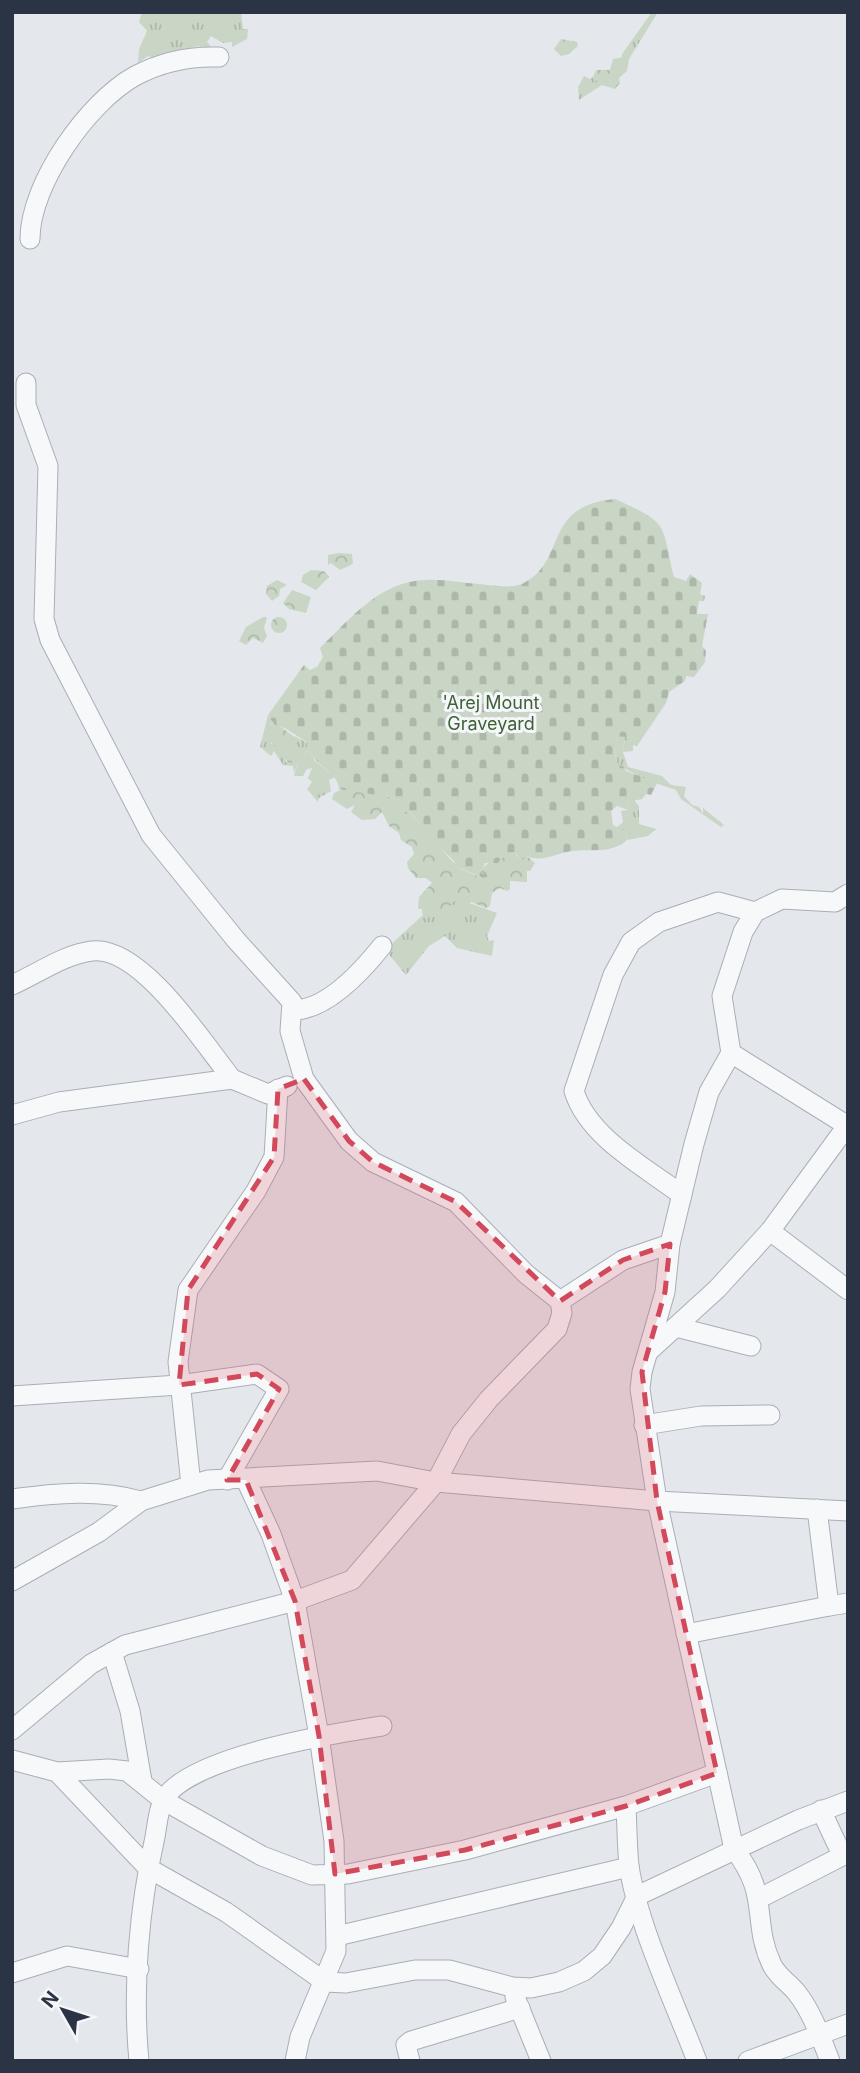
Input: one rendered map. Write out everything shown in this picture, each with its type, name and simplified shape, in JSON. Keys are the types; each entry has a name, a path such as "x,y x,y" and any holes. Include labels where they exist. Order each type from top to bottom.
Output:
{"street":[{"path":"24,230 44,182 64,150 84,123 114,92 134,76 159,66 194,56 219,57"},
{"path":"12,1730 54,1693 125,1645 295,1601 352,1580 436,1482 461,1434 489,1399 556,1329 562,1313 560,1301 526,1274 456,1202 373,1162 349,1141 304,1079 290,1031 293,1010 286,994 236,940 151,835 50,640 44,619 48,466 19,403 26,383"},
{"path":"830,2061 820,2034 796,1993 774,1969 765,1950 760,1898 747,1866 734,1849 657,1501 640,1389 665,1292 670,1244 709,1091 732,1053 722,996 743,932 755,912 782,899 835,902 848,894"},
{"path":"682,1195 608,1138 587,1118 573,1091 612,975 631,942 659,922 718,902 755,912"},
{"path":"293,1010 306,1010 321,1003 382,946"},
{"path":"12,985 75,955 93,951 109,952 124,958 163,993 232,1079 263,1094 304,1079"},
{"path":"649,1351 770,1231 847,1126 732,1053"},
{"path":"12,1115 59,1102 232,1079"},
{"path":"191,1485 179,1385 179,1343 187,1315 188,1290 256,1191 274,1157 278,1089"},
{"path":"770,1231 848,1290"},
{"path":"560,1301 623,1260 670,1244"},
{"path":"676,1327 751,1346"},
{"path":"12,1396 179,1385 257,1374 279,1388 237,1480"},
{"path":"644,1425 701,1416 770,1415"},
{"path":"12,1581 100,1532 141,1501 208,1480 377,1471 436,1482 657,1501 848,1511"},
{"path":"237,1480 271,1534 295,1601 334,1841 337,1936 324,1982 300,2037 295,2061"},
{"path":"12,1499 66,1492 116,1494 141,1501"},
{"path":"686,1634 838,1605 817,1509"},
{"path":"112,1652 130,1711 142,1781"},
{"path":"139,2061 136,2018 148,1868 163,1800 178,1787 223,1762 287,1742 382,1726"},
{"path":"12,1760 57,1772 108,1769 127,1771 163,1800 262,1856 296,1871 335,1874 465,1850 626,1806 717,1773"},
{"path":"57,1772 148,1868 226,1912 324,1982 346,1983 415,1970 449,1970 512,1987 531,1988 559,1982 584,1971 601,1956 621,1928 637,1896 821,1810 845,1796"},
{"path":"626,1806 629,1867 637,1896 655,1954 697,2061"},
{"path":"760,1898 845,1854 821,1810"},
{"path":"337,1936 629,1867"},
{"path":"12,1973 67,1956 139,1969"},
{"path":"512,1987 541,2061"},
{"path":"410,2061 406,2045 411,2041 520,2008"},
{"path":"748,2061 848,2024"}],"highlighted area":[{"path":"304,1079 349,1141 373,1162 456,1202 560,1301 623,1260 670,1244 665,1292 642,1372 657,1501 717,1773 626,1806 465,1850 335,1874 319,1736 295,1601 246,1480 227,1480 279,1389 257,1374 179,1385 188,1290 274,1157 278,1089"}],"green space":[{"path":"142,12 241,12 243,29 248,29 247,39 232,47 232,42 223,43 211,36 207,42 213,49 198,46 154,58 148,56 138,63 139,49 147,31 139,22"},
{"path":"652,12 658,12 629,59 622,59 622,54"},
{"path":"561,39 577,42 578,46 569,54 561,56 554,49"},
{"path":"613,59 629,59 627,71 619,78 620,83 615,89 602,85 593,77 596,70 610,70"},
{"path":"584,76 590,79 593,77 602,85 579,100 578,87"},
{"name":"'Arej Mount Graveyard","path":"615,499 646,514 660,527 674,577 686,581 690,574 702,583 700,594 705,596 704,601 699,601 697,614 708,614 702,646 706,651 705,662 694,677 686,676 685,681 669,692 666,703 637,746 633,745 633,751 623,752 625,737 617,736 615,755 618,765 657,783 651,795 646,794 642,799 627,802 628,810 617,806 611,811 613,825 625,831 627,840 621,845 607,849 572,851 543,858 527,856 522,860 514,852 508,858 501,858 498,863 485,863 481,873 486,874 486,877 483,878 453,865 455,862 428,836 417,831 420,824 410,812 404,812 400,801 339,789 335,779 310,751 305,752 308,743 285,728 275,725 268,715 304,665 310,670 317,667 323,657 320,648 380,594 410,582 426,580 501,586 522,584 546,562 565,523 575,512 591,504"},
{"path":"352,554 353,564 340,570 331,563 328,565 328,555"},
{"path":"311,570 324,571 329,577 316,590 301,582 303,575"},
{"path":"277,580 287,585 280,589 279,596 272,601 266,594 267,586"},
{"path":"292,590 311,597 306,613 289,609 283,603"},
{"path":"267,617 264,628 267,636 263,643 253,638 246,645 239,641 246,627"},
{"path":"279,617 285,619 285,631 279,633 273,631 271,625 273,619"},
{"path":"268,715 274,722 270,724 271,744 283,744 286,763 292,757 288,746 294,736 308,743 303,762 298,762 294,773 293,766 283,765 274,751 271,756 260,747"},
{"path":"274,722 296,738 288,746 294,760 290,765 283,756 283,745 275,747 270,741 268,726"},
{"path":"620,734 625,737 623,752 628,767 662,776 671,785 686,787 684,796 692,805 699,807 703,814 703,808 724,825 721,827 681,799 676,790 646,780 618,765 615,754 617,736"},
{"path":"310,751 315,761 313,768 307,769 303,776 294,776 298,762 302,762 306,752"},
{"path":"315,761 335,777 329,780 331,791 319,798 318,802 307,789 312,782 308,778"},
{"path":"344,788 400,801 450,859 461,869 482,878 486,874 481,873 483,869 494,860 514,852 518,857 527,856 535,863 530,871 527,871 527,882 510,881 510,889 507,891 500,888 492,893 490,906 486,908 471,902 468,905 458,899 453,901 444,916 423,918 422,909 418,909 419,897 432,883 426,878 416,878 408,868 407,862 414,854 412,847 401,840 399,833 389,826 382,812 375,819 362,820 351,812 355,805 347,809 332,799 334,793"},
{"path":"634,800 639,806 639,824 656,829 648,836 627,840 625,831 616,828 623,822 621,811 628,810 627,802"},
{"path":"458,899 497,913 487,936 489,941 494,940 492,956 457,948 445,936 429,946 406,975 390,956 388,947 423,915 423,918"}]}
